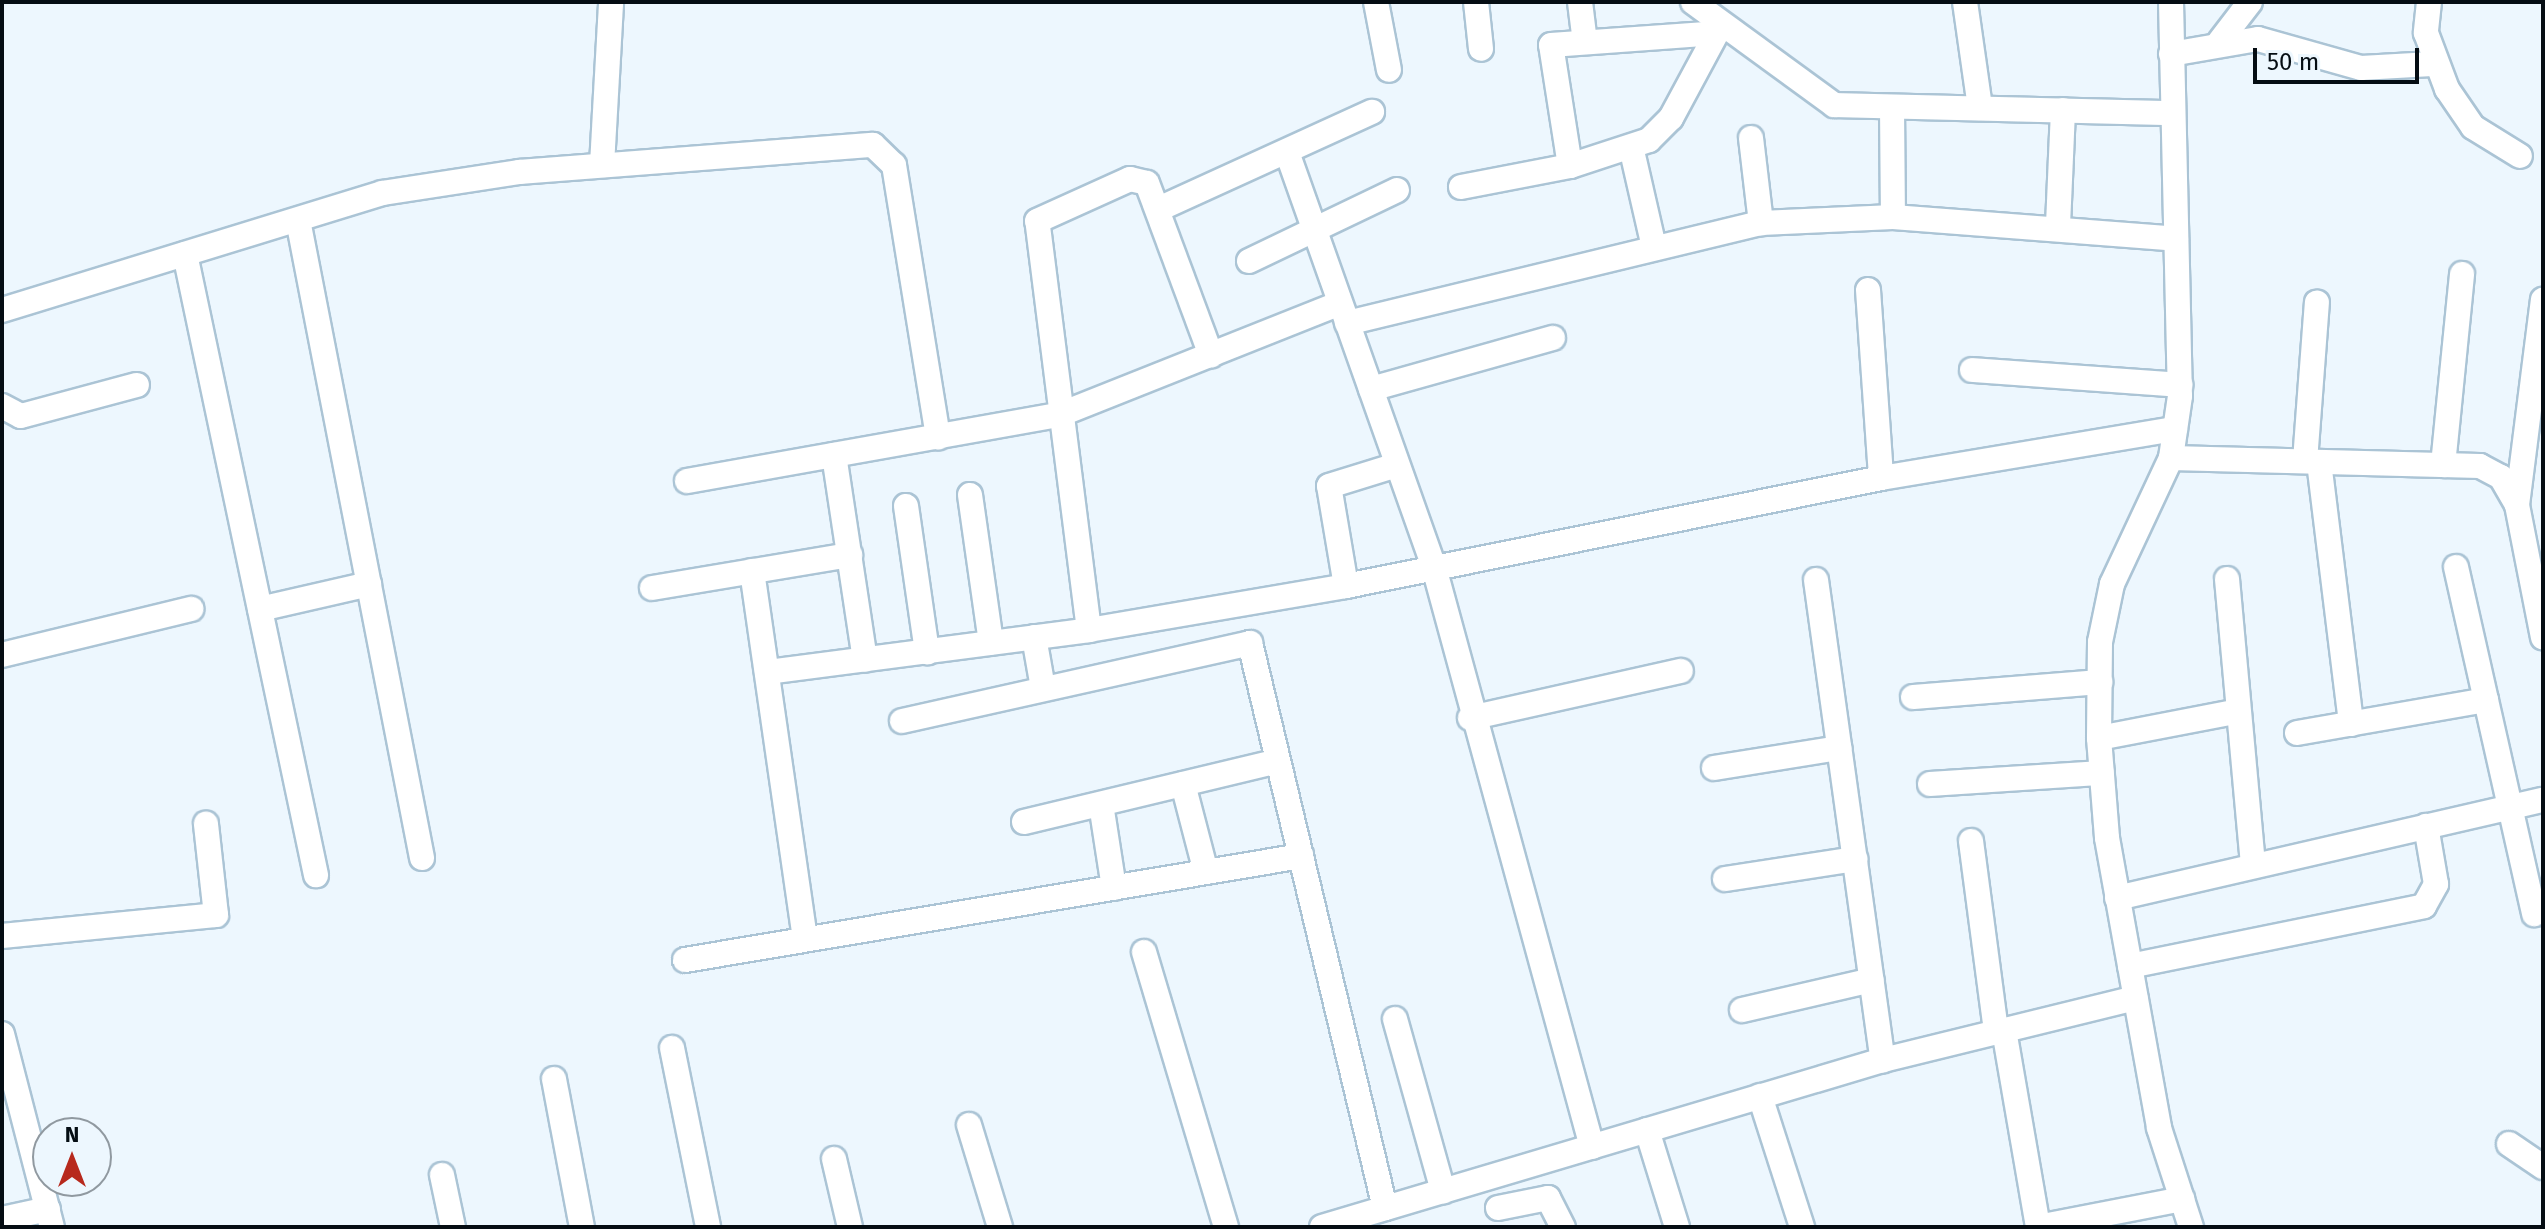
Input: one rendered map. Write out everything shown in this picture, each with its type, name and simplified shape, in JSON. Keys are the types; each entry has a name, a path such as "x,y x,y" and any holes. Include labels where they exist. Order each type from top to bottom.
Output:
{"street":[{"path":"602,165 611,2"},
{"path":"1376,2 1389,70"},
{"path":"1476,2 1481,49"},
{"path":"1580,2 1584,37"},
{"path":"1693,2 1719,29 1825,103 2173,113"},
{"path":"1965,2 1980,108"},
{"path":"2171,2 2180,385 2171,458 2112,584 2100,682 2099,738 2117,898 2159,1128 2191,1227"},
{"path":"2220,41 2250,2"},
{"path":"2429,2 2432,64 2473,127 2520,156"},
{"path":"1570,166 1547,55 1561,39 1719,29"},
{"path":"1461,187 1632,151 1671,118 1719,29"},
{"path":"2171,54 2220,41 2288,43 2361,68 2432,64"},
{"path":"1892,107 1893,217"},
{"path":"2058,225 2063,110"},
{"path":"1161,208 1372,112"},
{"path":"1751,138 1761,223"},
{"path":"2,310 382,193 602,165 849,143 885,152 894,165 938,437"},
{"path":"1632,151 1654,247"},
{"path":"1287,152 1435,571 1470,718 1592,1147"},
{"path":"1089,630 1059,415 1037,221 1130,179 1147,183 1161,208 1211,355"},
{"path":"1249,261 1397,190"},
{"path":"687,481 1059,415 1211,355 1344,313 1761,223 1893,217 2058,225 2176,239"},
{"path":"298,220 422,858"},
{"path":"185,254 316,875"},
{"path":"2443,465 2462,274"},
{"path":"1868,290 1881,478"},
{"path":"2517,505 2543,300"},
{"path":"2317,302 2312,462 2351,724"},
{"path":"1371,389 1553,338"},
{"path":"1972,370 2180,385"},
{"path":"2,406 21,416 137,385"},
{"path":"767,672 1089,630 1435,571 1881,478 2175,429"},
{"path":"834,455 865,660"},
{"path":"2171,458 2480,466 2501,477 2532,534 2543,637"},
{"path":"1346,586 1329,486 1397,465"},
{"path":"970,495 991,643"},
{"path":"906,506 927,652"},
{"path":"652,588 850,555"},
{"path":"2456,567 2534,914"},
{"path":"752,571 805,939"},
{"path":"2227,579 2234,712 2253,866"},
{"path":"1816,580 1883,1060"},
{"path":"260,609 369,584"},
{"path":"2,655 191,609"},
{"path":"1034,637 1043,688"},
{"path":"902,721 1250,643 1385,1208"},
{"path":"1470,718 1681,671"},
{"path":"1913,697 2100,682"},
{"path":"2297,733 2486,700"},
{"path":"2099,738 2234,712"},
{"path":"1714,768 1839,748"},
{"path":"1024,822 1278,761"},
{"path":"1930,784 2102,773"},
{"path":"1183,784 1206,872"},
{"path":"2117,898 2543,800"},
{"path":"1101,804 1114,888"},
{"path":"2,936 216,915 206,824"},
{"path":"2130,966 2424,906 2436,884 2426,826"},
{"path":"1971,841 2000,1031 2038,1227 2182,1199"},
{"path":"685,960 1301,856"},
{"path":"1725,879 1855,859"},
{"path":"1144,952 1226,1227"},
{"path":"1742,1010 1872,980"},
{"path":"1322,1227 1883,1060 2136,998"},
{"path":"1395,1019 1443,1191"},
{"path":"2,1034 8,1082 50,1218 2,1219"},
{"path":"672,1048 708,1227"},
{"path":"554,1079 582,1227"},
{"path":"1760,1096 1802,1227"},
{"path":"969,1125 1000,1227"},
{"path":"1647,1130 1677,1227"},
{"path":"2509,1144 2543,1167"},
{"path":"834,1159 850,1227"},
{"path":"442,1175 453,1227"},
{"path":"1489,1177 1501,1218 1548,1198 1563,1227"}]}
